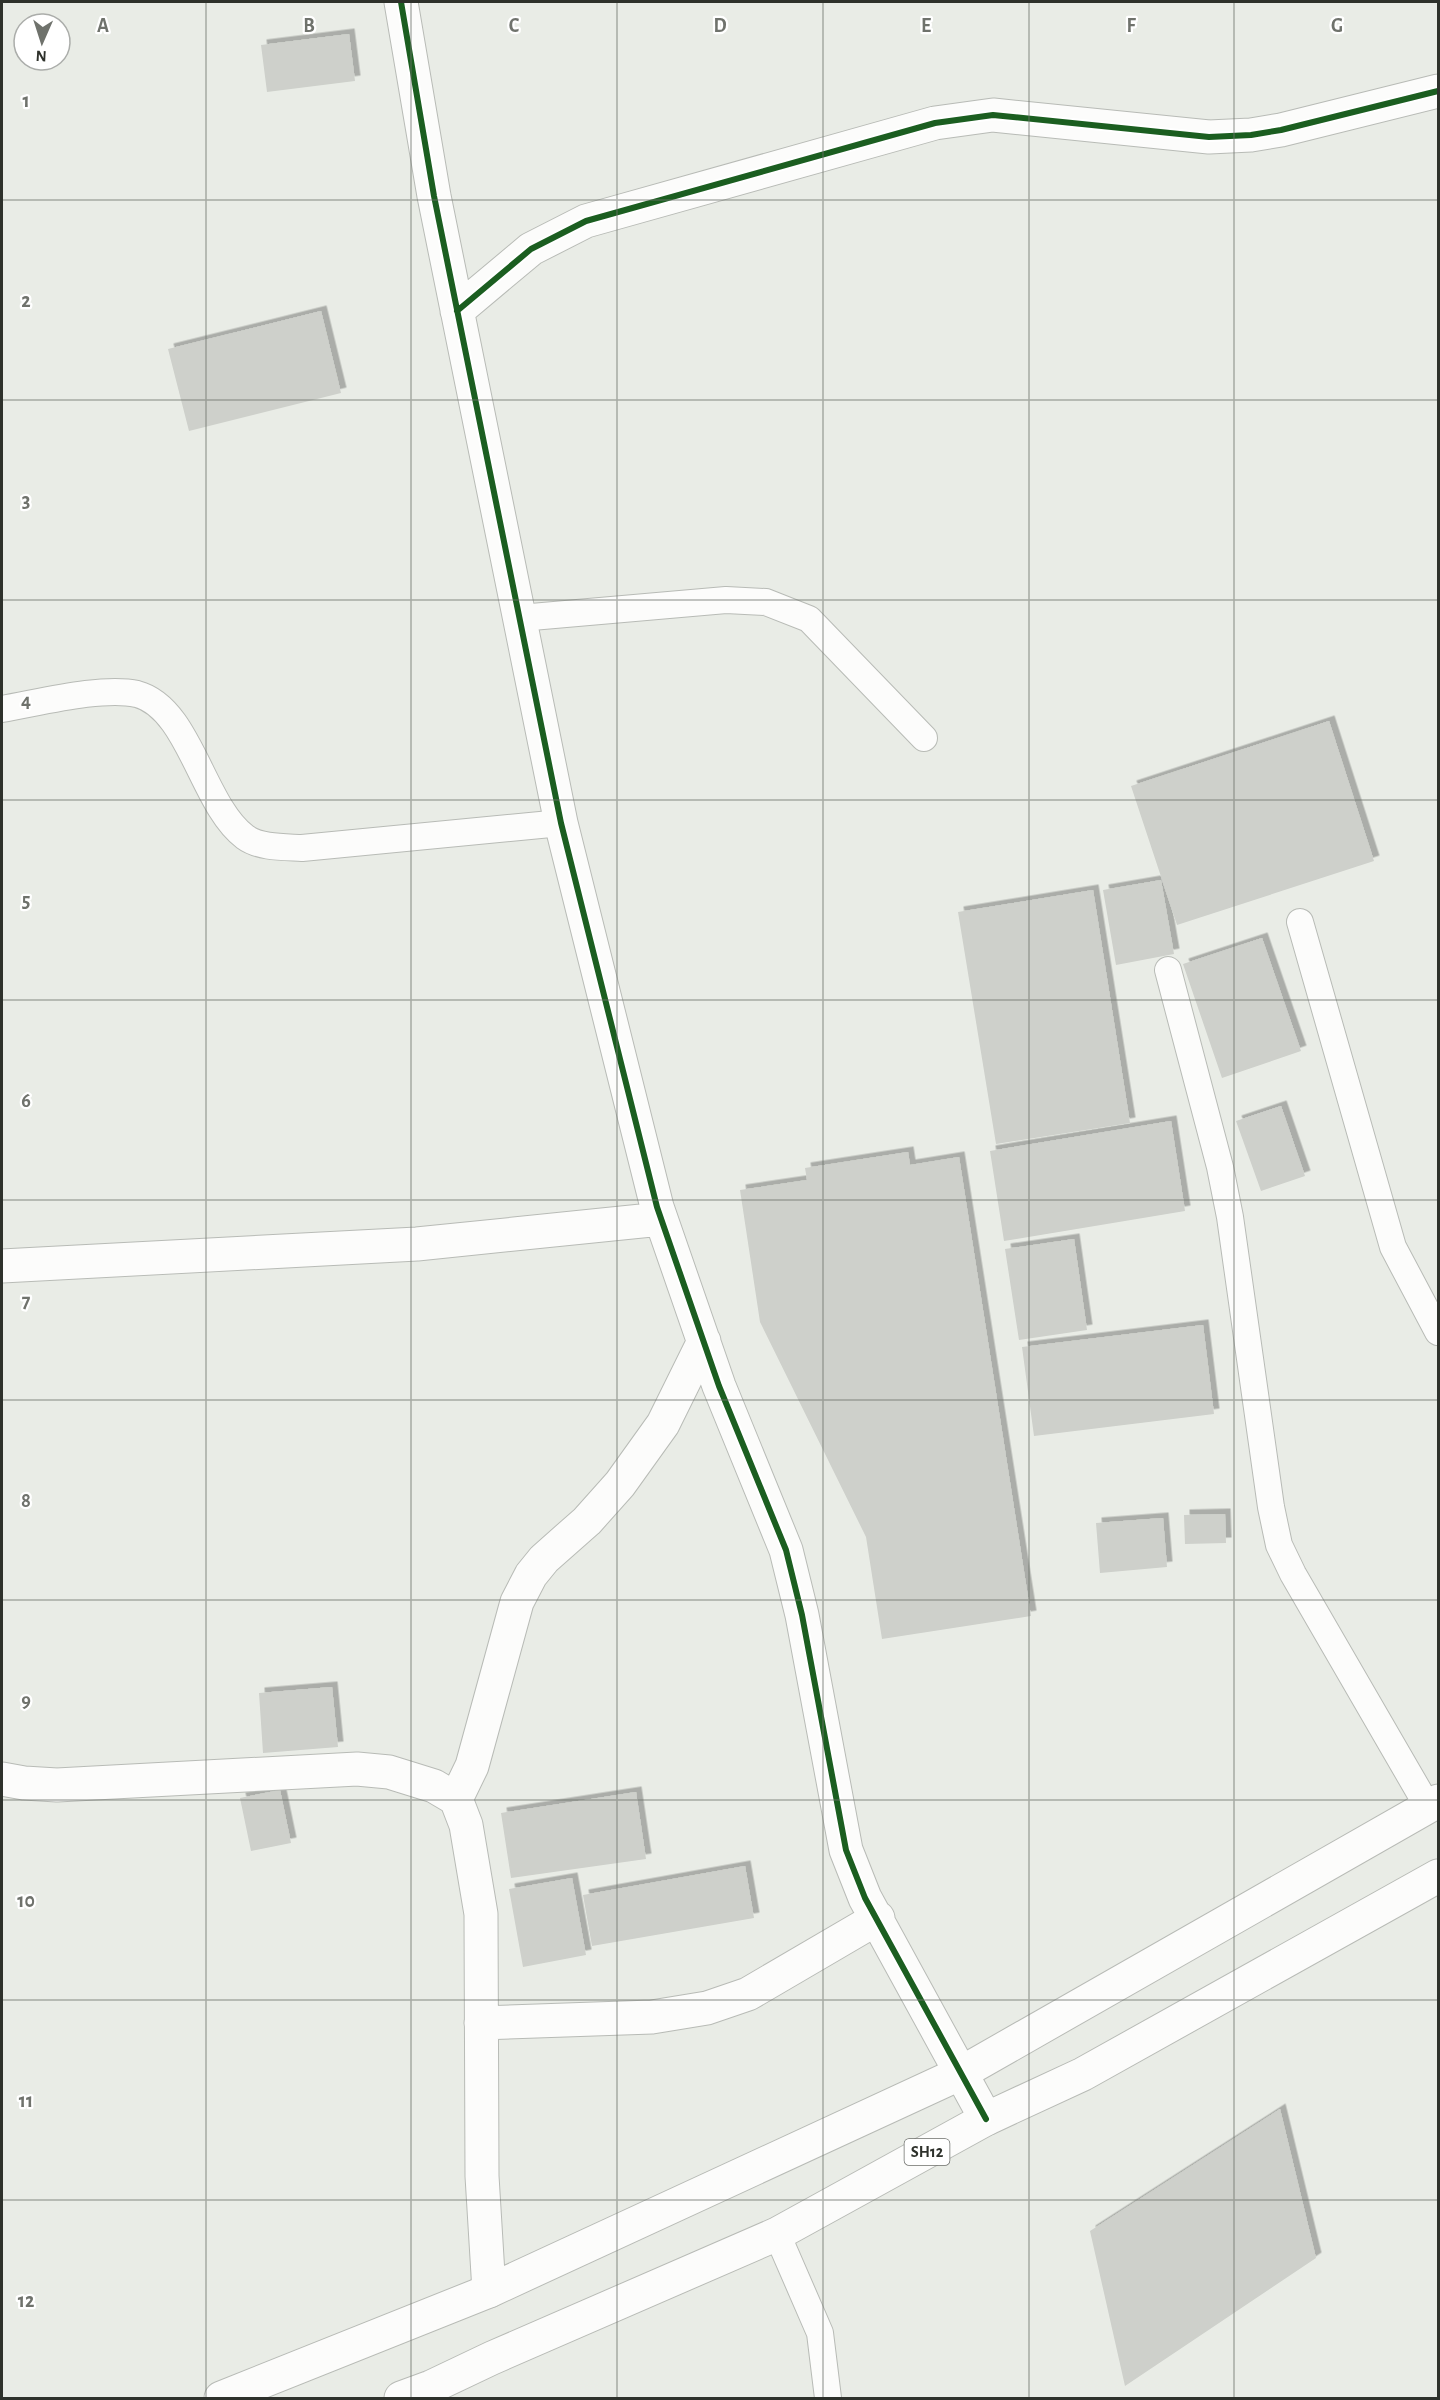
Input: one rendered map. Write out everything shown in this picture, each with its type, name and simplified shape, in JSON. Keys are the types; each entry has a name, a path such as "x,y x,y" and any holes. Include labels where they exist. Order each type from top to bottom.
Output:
{"street":[{"path":"401,2 434,196 561,823 661,1219 719,1386 786,1551 802,1615 846,1850 865,1898 878,1917 986,2119"},
{"path":"457,311 531,249 586,220 935,123 993,115 1209,137 1251,135 1281,130 1438,91"},
{"path":"2,1266 417,1244 661,1219"},
{"path":"456,1799 472,1766 517,1602 531,1575 544,1558 587,1521 620,1484 663,1424 704,1341"},
{"path":"2,1779 57,1785 357,1769 389,1772 434,1786 456,1799 466,1825 481,1914 482,2176 489,2291"},
{"path":"221,2398 489,2291 961,2073 1433,1804"},
{"name":"SH12","path":"401,2398 777,2234 986,2119 1083,2074 1438,1876"},
{"path":"482,2023 652,2017 707,2008 748,1994 878,1917"}],"lane":[{"path":"520,618 726,600 766,602 809,619 924,738"},
{"path":"2,709 101,693 138,694 163,709 178,729 221,811 245,838 271,846 302,848 561,823"},
{"path":"1300,922 1393,1247 1438,1332"},
{"path":"1168,970 1220,1167 1230,1218 1271,1507 1279,1545 1293,1574 1433,1804"},
{"path":"777,2234 820,2333 828,2398"}],"building":[{"path":"349,34 355,81 267,92 261,45"},
{"path":"321,311 341,393 189,431 168,349"},
{"path":"1329,721 1374,861 1177,925 1131,786"},
{"path":"1161,880 1174,954 1116,965 1103,890"},
{"path":"1093,890 1130,1123 996,1144 958,912"},
{"path":"1262,938 1301,1051 1222,1078 1183,964"},
{"path":"1281,1106 1305,1176 1261,1191 1236,1121"},
{"path":"1171,1121 1185,1211 1004,1241 990,1151"},
{"path":"908,1152 910,1165 959,1157 1031,1616 882,1639 866,1537 760,1322 740,1190 807,1180 805,1168"},
{"path":"1074,1239 1087,1330 1019,1340 1005,1249"},
{"path":"1203,1325 1214,1414 1034,1436 1022,1347"},
{"path":"1225,1514 1226,1543 1185,1544 1184,1515"},
{"path":"1163,1518 1167,1567 1100,1573 1096,1523"},
{"path":"332,1687 338,1747 263,1753 259,1693"},
{"path":"280,1790 291,1843 251,1851 240,1798"},
{"path":"636,1792 646,1859 511,1878 501,1813"},
{"path":"745,1866 754,1918 592,1946 583,1895"},
{"path":"572,1878 586,1955 523,1967 509,1889"},
{"path":"1280,2109 1316,2258 1125,2386 1090,2231"}],"cycle path":[{"path":"401,2 434,196 561,823 657,1207 719,1386 786,1550 802,1615 846,1850 865,1898 986,2119"},
{"path":"457,311 531,249 586,221 935,123 993,115 1209,137 1251,135 1281,130 1438,91"}]}
